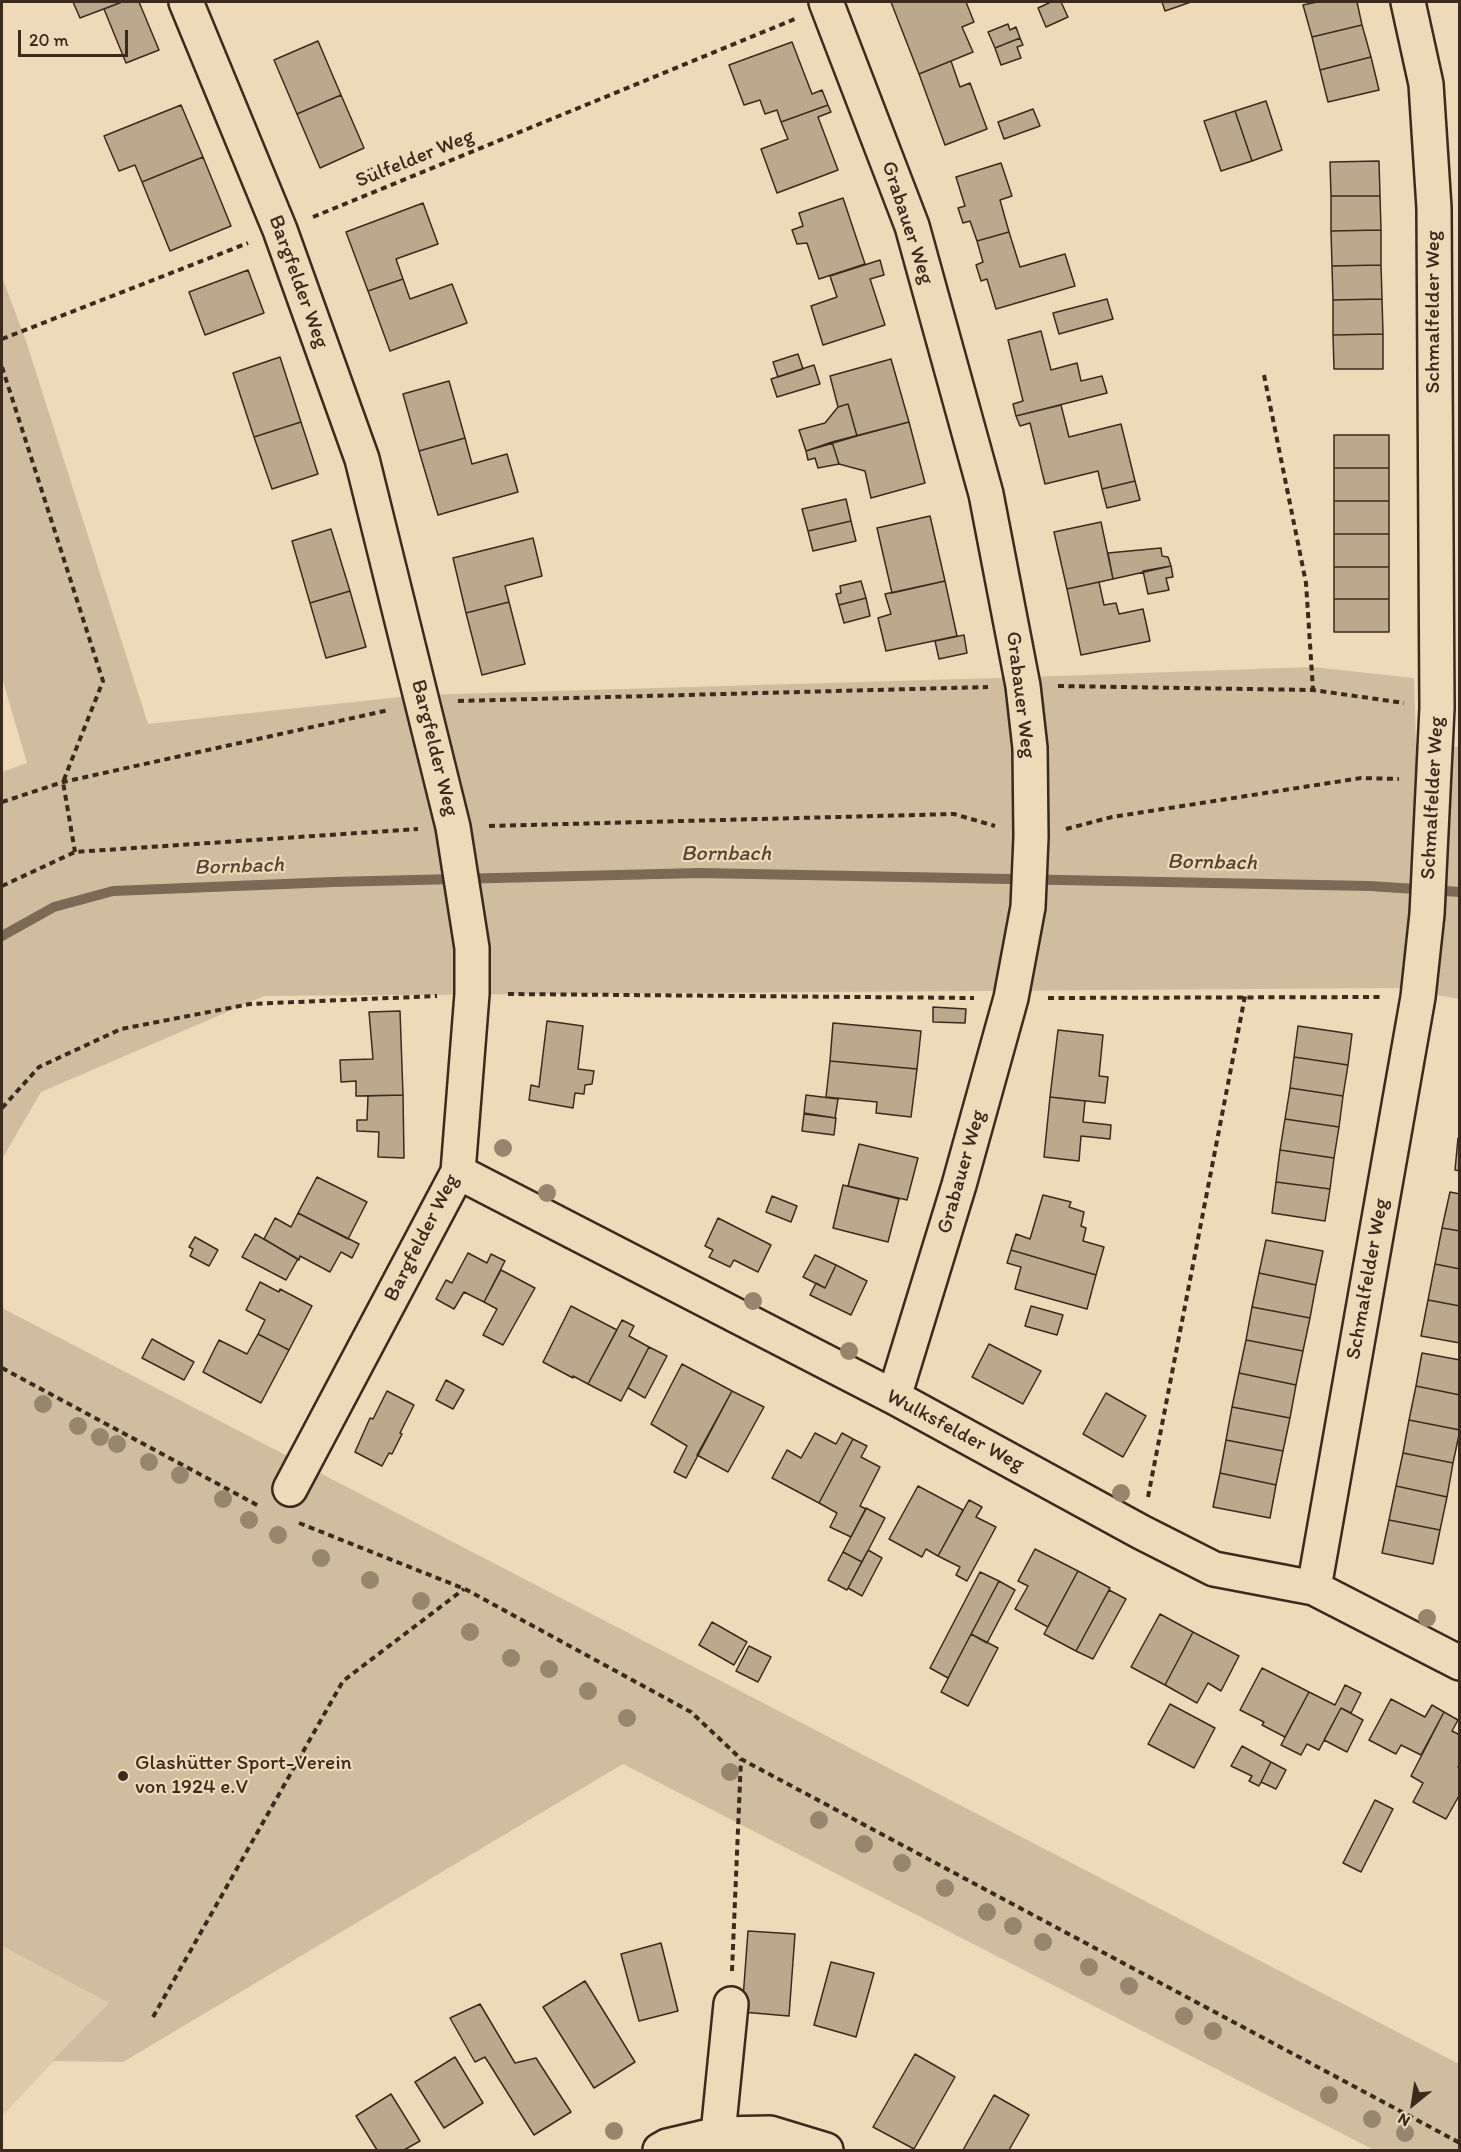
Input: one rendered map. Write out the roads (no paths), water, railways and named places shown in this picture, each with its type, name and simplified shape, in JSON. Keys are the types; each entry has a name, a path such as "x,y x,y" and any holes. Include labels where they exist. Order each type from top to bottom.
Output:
{"street":[{"name":"Bargfelder Weg","path":"186,2 280,231 362,459 456,842 472,948 472,994 458,1172 289,1504"},
{"name":"Schmalfelder Weg","path":"1314,1588 1418,997 1427,914 1434,781 1448,709 1434,208 1426,84 1408,2"},
{"name":"Grabauer Weg","path":"827,3 912,226 986,494 1023,686 1030,748 1028,907 1011,998 959,1185 894,1397"},
{"name":"Wulksfelder Weg","path":"458,1172 894,1397 1141,1532 1214,1569 1314,1588 1460,1664"},
{"path":"718,2134 731,2004"},
{"path":"660,2151 667,2146 718,2134 770,2133 826,2151"}],"waterway":[{"name":"Bornbach","path":"2,936 54,907 113,891 333,882 700,873 1370,886 1460,892"}],"place":[{"name":"Glashütter Sport-Verein von 1924 e.V","path":"123,1776"}]}
